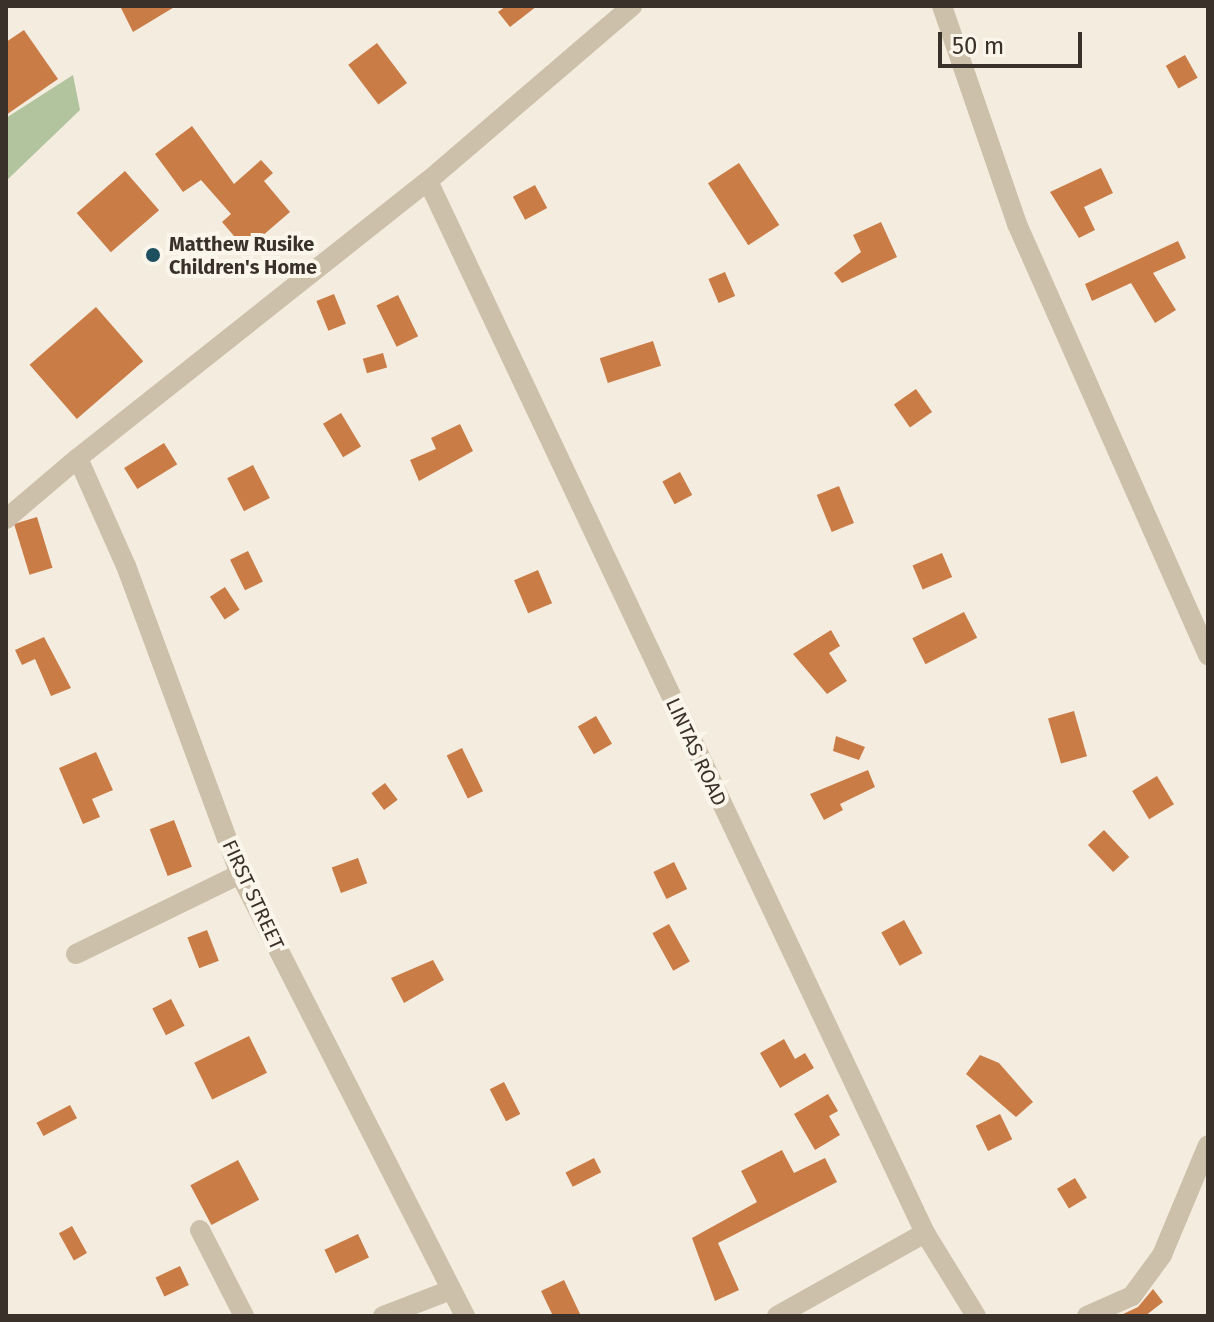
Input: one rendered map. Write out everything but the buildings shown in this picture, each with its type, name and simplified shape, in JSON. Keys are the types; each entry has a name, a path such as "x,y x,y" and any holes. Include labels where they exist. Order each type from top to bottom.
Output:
{"street":[{"path":"6,519 78,458 428,181 632,6"},
{"path":"942,6 1017,224 1208,656"},
{"name":"LINTAS ROAD","path":"428,181 925,1233 976,1316"},
{"name":"FIRST STREET","path":"78,458 126,566 240,874 465,1316"},
{"path":"76,954 240,874"},
{"path":"1087,1316 1132,1296 1162,1255 1208,1145"},
{"path":"200,1230 244,1316"},
{"path":"777,1316 925,1233"},
{"path":"383,1316 451,1290"}],"green space":[{"path":"73,75 80,110 6,181 6,118"}],"place":[{"name":"Matthew Rusike Children's Home","path":"153,255"}]}
